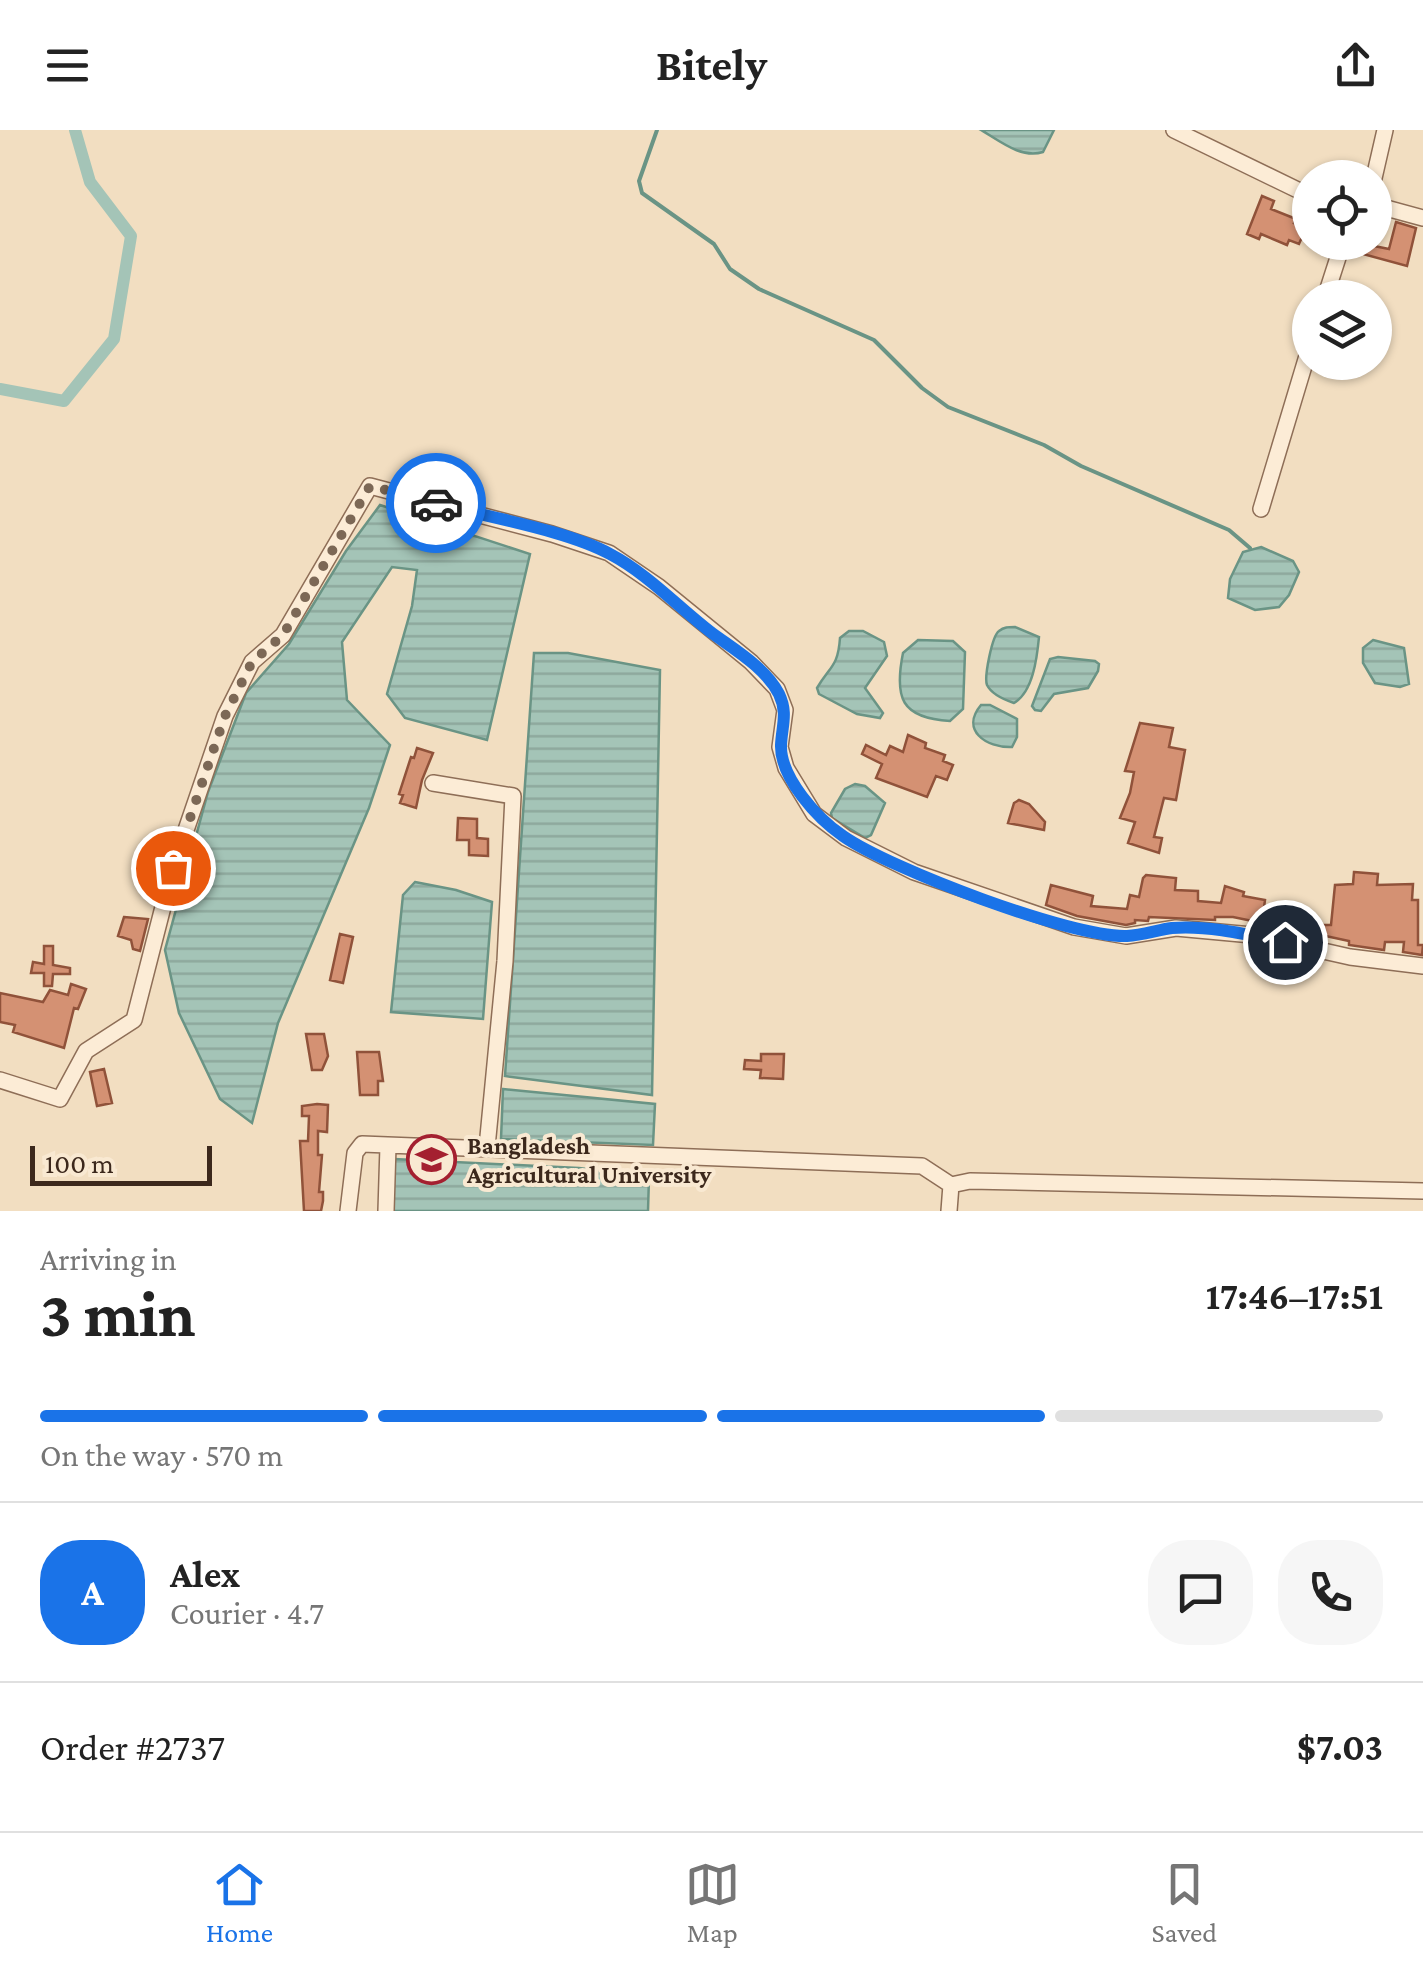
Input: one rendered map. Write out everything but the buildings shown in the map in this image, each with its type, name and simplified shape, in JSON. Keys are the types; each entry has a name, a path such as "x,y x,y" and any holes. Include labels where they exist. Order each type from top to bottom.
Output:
{"street":[{"path":"1174,130 1292,187"},
{"path":"1378,160 1385,130"},
{"path":"1392,210 1423,218"},
{"path":"1261,509 1300,380"},
{"path":"0,1080 60,1098 86,1051 134,1020 173,868 225,716 252,662 283,635 370,486 595,548 609,553 658,587 752,662 776,689 785,710 780,747 786,768 814,814 846,838 914,872 1074,927 1126,936 1176,928 1252,935 1350,957 1423,966"},
{"path":"433,784 513,796 506,961 487,1147"},
{"path":"348,1211 355,1153 362,1144 922,1166 951,1185 970,1180 1423,1191"},
{"path":"386,1211 388,1146"},
{"path":"949,1211 951,1185"}],"shaded area":[{"path":"981,130 1054,130 1043,152 1035,154 1011,148"},
{"path":"380,505 530,554 487,740 405,718 387,694 412,606 417,570 392,567 342,642 347,700 390,745 369,808 278,1023 252,1123 220,1099 179,1013 165,950 208,792 246,693 289,644 346,551"},
{"path":"1261,547 1293,561 1299,572 1279,607 1255,610 1228,598 1230,579 1243,552"},
{"path":"1015,627 1039,637 1030,683 1014,703 995,694 986,681 996,634"},
{"path":"849,631 863,631 884,642 887,656 865,688 883,713 880,718 857,714 819,694 817,688 835,661 840,638"},
{"path":"918,640 953,641 965,652 963,709 950,721 911,710 901,694 903,653"},
{"path":"1373,640 1404,648 1409,684 1400,687 1375,683 1363,663 1363,648"},
{"path":"534,653 568,653 660,670 652,1095 505,1076"},
{"path":"1050,659 1095,661 1098,671 1088,688 1054,694 1041,711 1035,710 1032,706"},
{"path":"981,705 990,705 1017,719 1017,737 1012,747 993,744 979,736 973,722"},
{"path":"855,784 865,786 885,803 871,835 865,838 832,818 831,813 845,789"},
{"path":"415,882 492,902 483,1019 391,1012 403,895"},
{"path":"503,1089 655,1104 653,1145 501,1139"},
{"path":"394,1159 579,1168 649,1177 648,1211 391,1211"}],"waterway":[{"path":"0,389 64,401 114,339 131,236 90,182 75,130"},
{"path":"657,130 639,181 642,193 714,244 730,269 759,289 874,340 922,388 948,407 1044,445 1081,466 1229,530 1250,548"}],"way so far":[{"path":"173,868 225,716 252,662 283,635 370,486 436,503"}],"place":[{"name":"Bangladesh Agricultural University","path":"432,1159"}],"route":[{"path":"436,503 609,553 752,662 776,689 785,710 780,747 786,768 814,814 846,838 914,872 1074,927 1126,936 1176,928 1285,942"}]}
